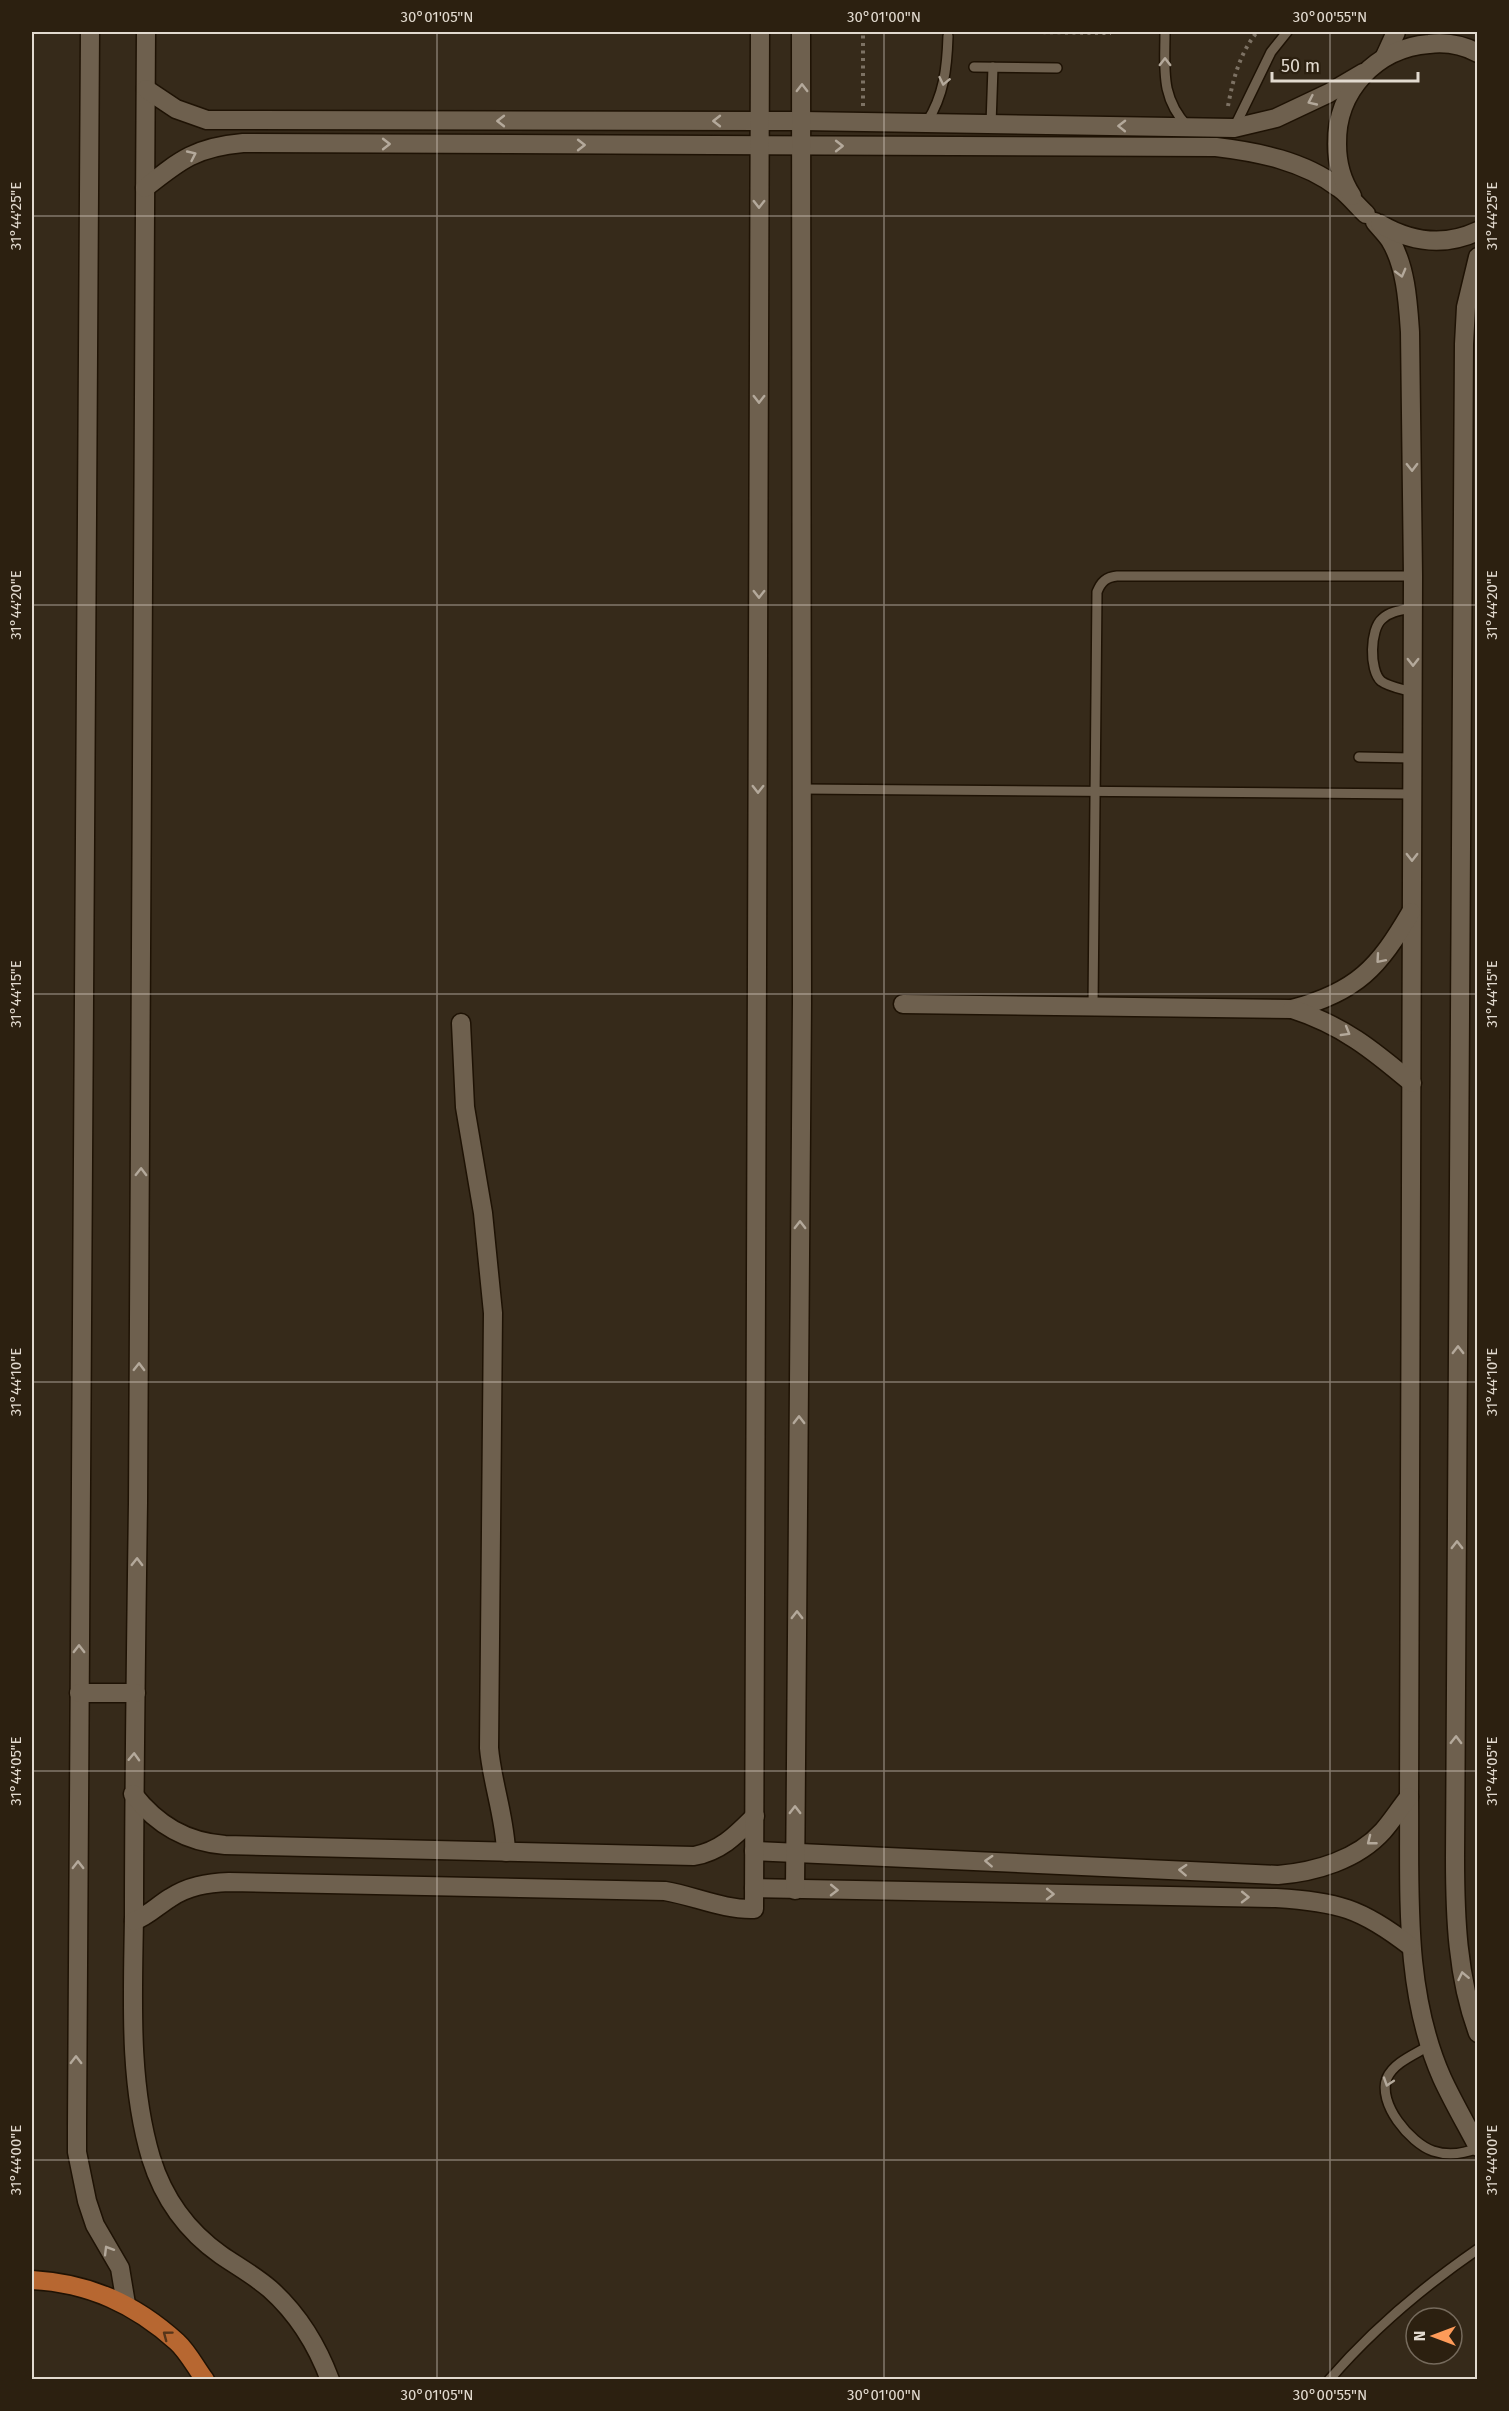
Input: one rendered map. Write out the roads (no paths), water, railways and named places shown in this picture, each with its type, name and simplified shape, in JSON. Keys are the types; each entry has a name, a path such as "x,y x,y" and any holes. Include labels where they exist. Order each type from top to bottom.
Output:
{"main road":[{"path":"32,2280 53,2281 90,2290 126,2304 178,2344 205,2379"}],"street":[{"path":"90,32 77,2152 87,2201 95,2225 120,2268 126,2304"},
{"path":"146,32 143,946 136,1693 133,1794 134,2024 137,2072 146,2139 160,2183 175,2209 199,2237 220,2254 256,2277 287,2305 313,2342 330,2379"},
{"path":"134,1921 185,1889 206,1883 229,1882 665,1892 682,1894 726,1907 754,1909 760,32"},
{"path":"795,1890 802,789 801,32"},
{"path":"1385,56 1396,32"},
{"path":"146,89 176,109 207,120 802,121 1229,127 1276,118 1329,93 1363,73 1385,56 1413,45 1442,43 1471,49 1478,53"},
{"path":"1363,73 1346,99 1336,128 1337,160 1347,189 1391,242 1408,301 1413,576 1408,1797 1410,1946 1415,1980 1430,2045 1442,2077 1478,2148"},
{"path":"145,188 174,164 196,152 221,145 243,144 1215,147 1237,149 1280,159 1311,171 1339,188 1371,218 1396,234 1420,240 1444,241 1478,231"},
{"path":"1478,257 1466,307 1464,344 1455,1913 1461,1970 1478,2033"},
{"path":"1292,1010 1336,995 1361,978 1383,957 1412,910"},
{"path":"903,1004 1292,1010 1333,1024 1369,1047 1412,1083"},
{"path":"461,1023 465,1107 483,1213 493,1313 489,1748 493,1784 506,1838 506,1852"},
{"path":"79,1693 136,1693"},
{"path":"133,1794 148,1812 166,1827 209,1844 694,1856 706,1854 725,1844 755,1816"},
{"path":"754,1851 1278,1875 1322,1868 1364,1847 1382,1832 1408,1797"},
{"path":"754,1888 1308,1900 1341,1906 1362,1914 1382,1924 1410,1946"}],"lane":[{"path":"1165,32 1167,93 1178,117 1188,127"},
{"path":"1229,127 1241,117 1271,52 1287,32"},
{"path":"927,123 944,84 948,36"},
{"path":"974,67 1057,68"},
{"path":"991,124 993,67"},
{"path":"1093,1007 1097,592 1105,579 1117,576 1413,576"},
{"path":"1412,692 1383,683 1376,674 1374,634 1379,622 1390,614 1413,608"},
{"path":"1359,757 1412,758"},
{"path":"802,789 1412,794"},
{"path":"1430,2045 1396,2066 1391,2072 1385,2092 1389,2107 1412,2138 1422,2146 1443,2153 1455,2154 1478,2148"},
{"path":"1329,2379 1421,2291 1478,2249"}]}
